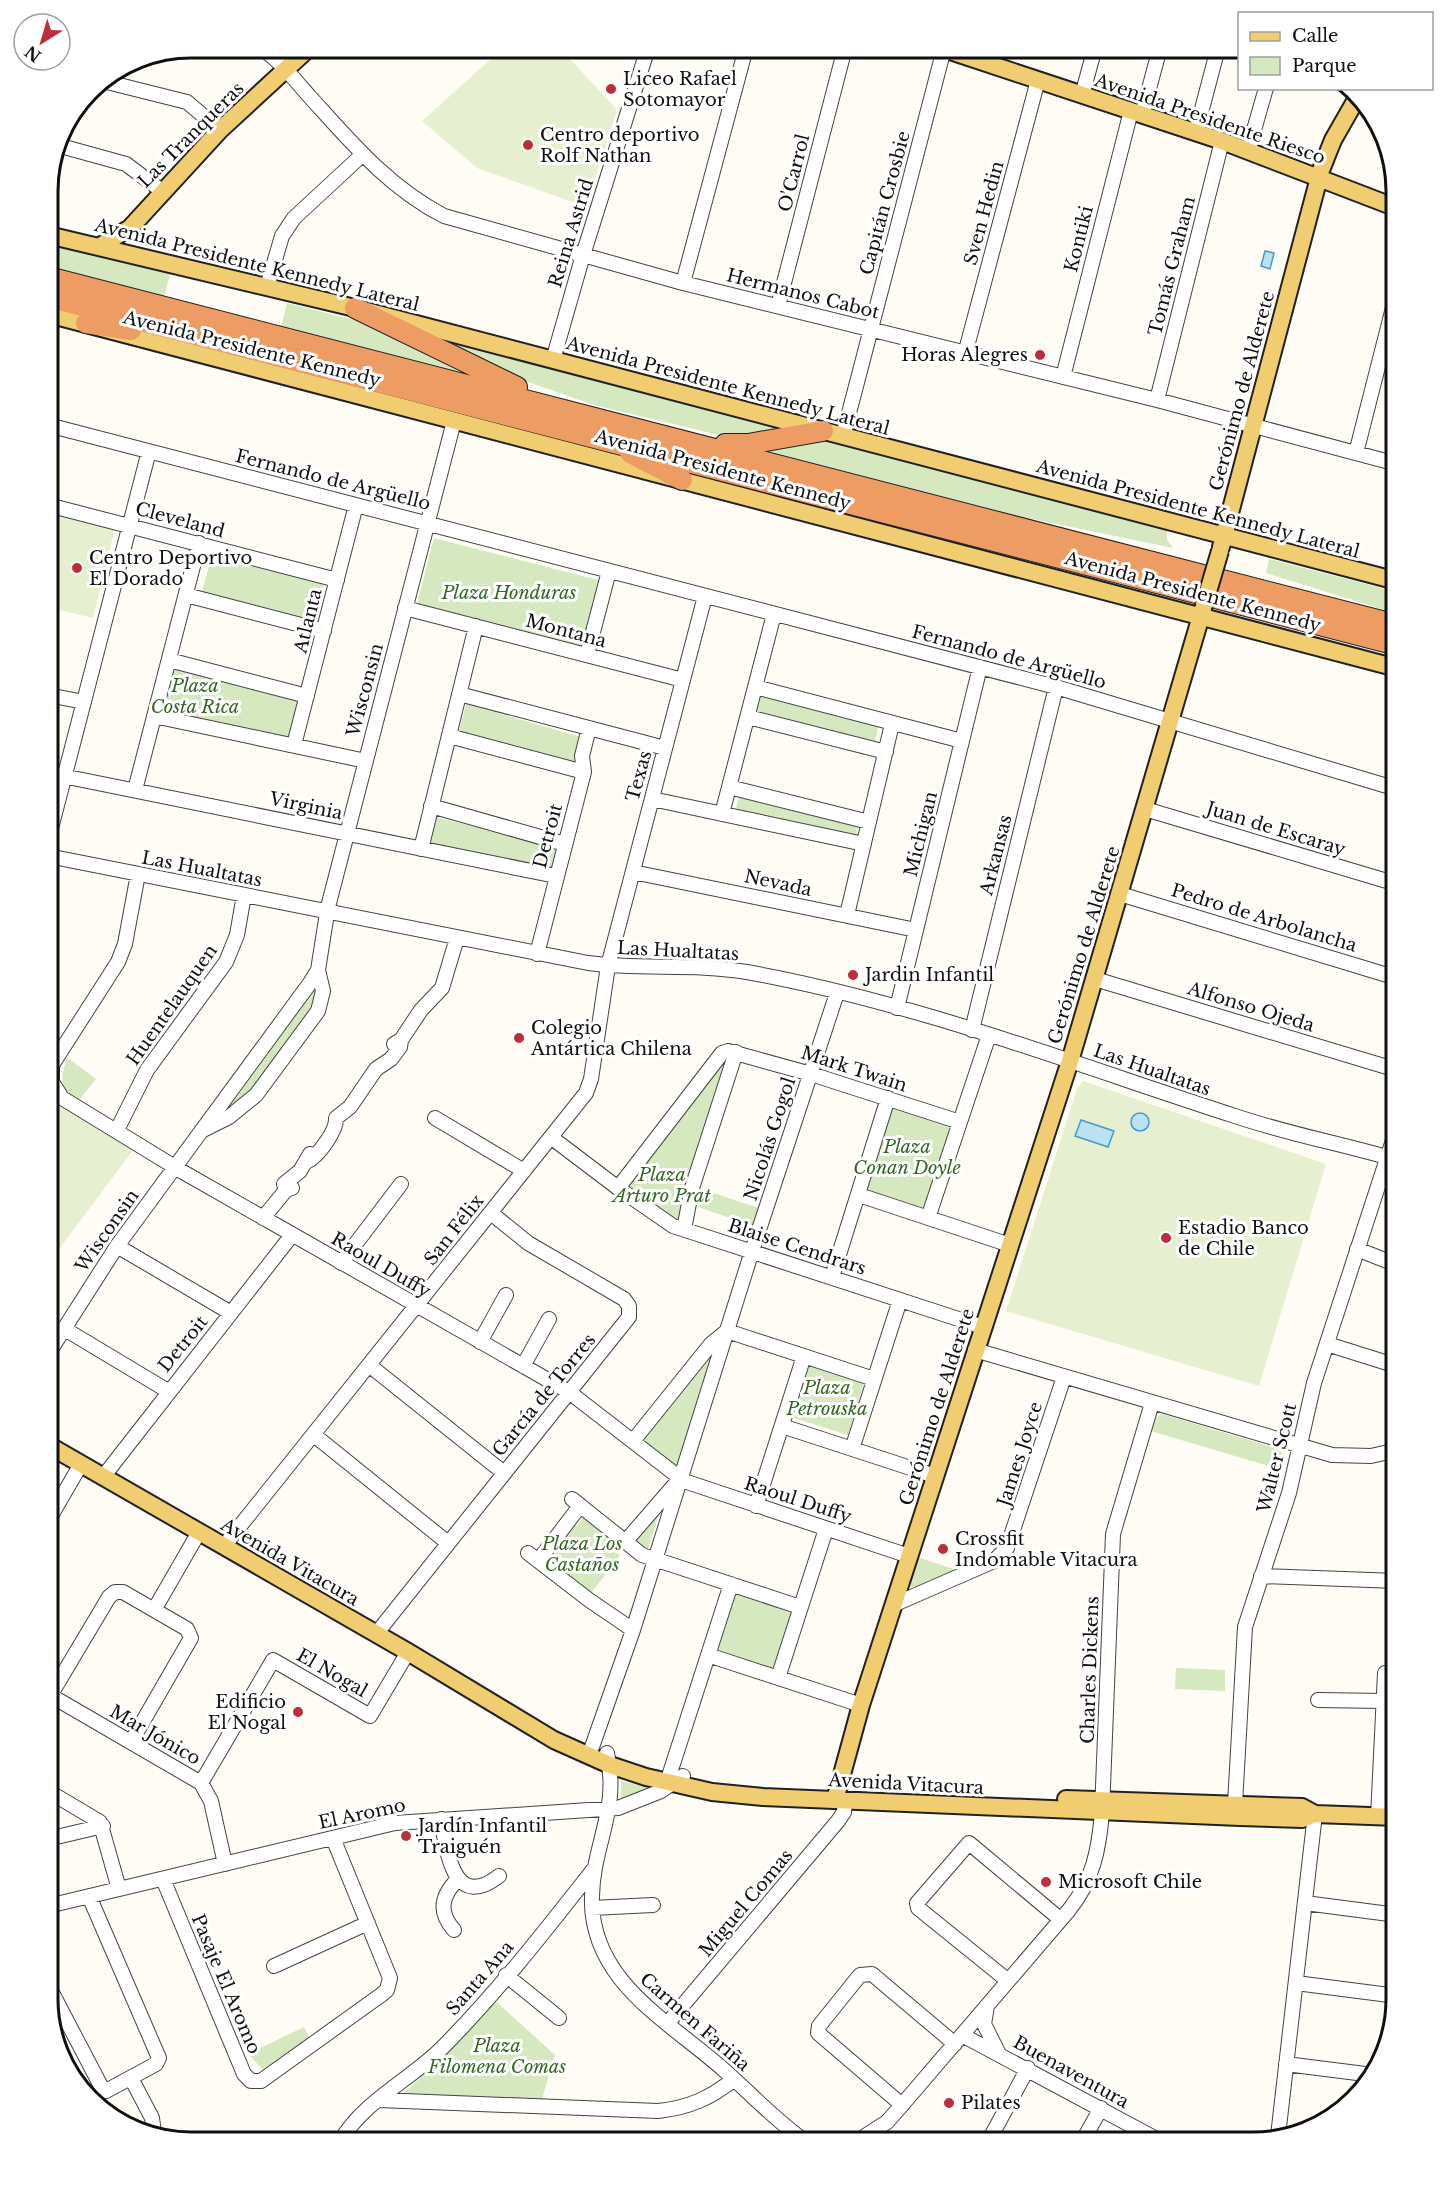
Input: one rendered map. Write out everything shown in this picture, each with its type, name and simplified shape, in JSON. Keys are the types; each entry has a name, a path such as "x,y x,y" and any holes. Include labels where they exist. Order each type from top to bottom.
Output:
{"highway":[{"name":"Avenida Presidente Kennedy","path":"59,281 1386,622"},
{"path":"355,308 491,376 572,411"},
{"name":"Avenida Presidente Kennedy","path":"59,313 238,345 1386,642"},
{"path":"86,323 238,345"},
{"path":"687,441 748,444 823,431"},
{"path":"586,434 682,480"}],"main road":[{"name":"Las Tranqueras","path":"100,246 130,228 220,130 297,59"},
{"name":"Avenida Presidente Riesco","path":"991,59 1038,80 1222,141 1386,204"},
{"name":"Gerónimo de Alderete","path":"839,1797 861,1705 1095,979 1222,543 1318,178 1333,140 1354,104"},
{"path":"130,228 128,245 136,255"},
{"name":"Avenida Presidente Kennedy Lateral","path":"59,237 355,308 843,436 1222,543 1386,578"},
{"path":"59,314 454,421 1202,612 1386,665"},
{"name":"Avenida Vitacura","path":"58,1451 408,1652 554,1740 733,1795 1102,1806 1302,1819 1315,1814 1386,1817"},
{"name":"Avenida Vitacura","path":"512,1713 603,1755"},
{"name":"Avenida Vitacura","path":"1102,1806 1235,1804 1302,1807 1315,1814"}],"street":[{"name":"Hermanos Cabot","path":"273,59 362,155 409,196 444,216 683,283 1157,400 1386,461"},
{"name":"Reina Astrid","path":"553,360 583,255 645,59"},
{"path":"683,283 743,59"},
{"name":"O'Carrol","path":"778,306 842,59"},
{"name":"Capitán Crosbie","path":"843,436 940,59"},
{"path":"1082,95 1092,59"},
{"name":"Kontiki","path":"1063,377 1136,113 1156,59"},
{"path":"1196,132 1215,59"},
{"name":"Sven Hedin","path":"965,354 1038,80"},
{"path":"114,84 187,102 220,130"},
{"path":"1248,151 1265,90"},
{"name":"Tomás Graham","path":"1157,400 1222,141"},
{"path":"67,148 126,164 162,191"},
{"path":"267,287 282,236 294,218 362,155"},
{"path":"1356,453 1386,335"},
{"name":"Wisconsin","path":"199,1131 243,1108 318,1011 323,991 318,970 327,912 454,421"},
{"name":"Fernando de Argüello","path":"59,428 1056,687 1386,786"},
{"path":"59,800 149,451"},
{"name":"Atlanta","path":"294,745 356,505"},
{"name":"Cleveland","path":"59,507 337,580"},
{"path":"135,790 199,543"},
{"path":"587,655 609,570"},
{"path":"186,595 324,631"},
{"name":"Texas","path":"608,966 705,596"},
{"name":"Montana","path":"405,608 683,680"},
{"path":"722,814 774,614"},
{"path":"421,849 476,626"},
{"path":"169,660 307,696"},
{"name":"Michigan","path":"897,1008 980,668"},
{"path":"755,687 962,741"},
{"name":"Arkansas","path":"972,1030 1056,687"},
{"path":"459,694 665,748"},
{"path":"59,697 84,702"},
{"path":"154,716 366,760"},
{"path":"747,717 886,752"},
{"path":"847,915 892,724"},
{"name":"Detroit","path":"537,954 584,772 582,756 589,728"},
{"path":"449,736 584,772"},
{"name":"Virginia","path":"59,775 556,876"},
{"path":"729,787 869,822"},
{"path":"652,799 864,844"},
{"path":"432,806 565,844"},
{"name":"Juan de Escaray","path":"1145,809 1386,881"},
{"name":"Las Hualtatas","path":"59,858 537,954 608,966 726,969 837,993 989,1035 1237,1117 1386,1157"},
{"name":"Nevada","path":"633,872 916,930"},
{"name":"Raoul Duffy","path":"59,1053 118,962 125,944 138,874"},
{"name":"Pedro de Arbolancha","path":"1120,894 1386,975"},
{"name":"Huentelauquen","path":"117,1131 147,1070 226,962 237,935 244,896"},
{"path":"263,1218 286,1190 285,1184 304,1166 315,1146 326,1139 336,1124 336,1118 350,1107 361,1093 362,1087 383,1065 387,1053 435,995 445,980 453,937"},
{"name":"San Félix","path":"224,1546 580,1102 591,1079 608,966"},
{"name":"Wisconsin","path":"58,1336 117,1246 318,970"},
{"name":"Alfonso Ojeda","path":"1095,979 1386,1067"},
{"name":"Nicolás Gogol","path":"603,1755 633,1630 752,1251 837,993"},
{"path":"928,1218 989,1035"},
{"path":"618,1188 722,1053 736,1052 692,1188 684,1229"},
{"name":"Mark Twain","path":"736,1052 960,1122"},
{"name":"Raoul Duffy","path":"58,1094 62,1098 175,1168 570,1392 681,1478 756,1506 909,1556"},
{"path":"832,1277 888,1098"},
{"path":"435,1118 524,1171"},
{"name":"Blaise Cendrars","path":"552,1138 618,1188 674,1226 983,1327"},
{"name":"Walter Scott","path":"1235,1804 1242,1643 1247,1619 1289,1494 1310,1399 1327,1344 1357,1249 1386,1174"},
{"path":"341,1263 401,1184"},
{"path":"859,1195 1010,1245"},
{"name":"García de Torres","path":"376,1634 628,1320 629,1306 624,1299 528,1243 491,1213"},
{"name":"Detroit","path":"103,1477 292,1235"},
{"path":"117,1246 231,1313"},
{"path":"1357,1249 1386,1261"},
{"path":"480,1342 506,1295"},
{"path":"852,1449 900,1300"},
{"path":"523,1366 549,1319"},
{"path":"63,1328 168,1391"},
{"path":"633,1441 711,1344 728,1331 874,1379"},
{"path":"1327,1344 1386,1363"},
{"path":"975,1350 1299,1447 1332,1455 1358,1458 1386,1452"},
{"path":"756,1506 804,1356"},
{"path":"369,1365 504,1473"},
{"name":"James Joyce","path":"893,1605 988,1563 1007,1548 1064,1377"},
{"name":"Charles Dickens","path":"871,2132 887,2121 959,2040 1007,1980 1077,1900 1090,1877 1099,1847 1102,1806 1113,1534 1152,1403"},
{"path":"782,1426 935,1476"},
{"path":"314,1435 448,1543"},
{"path":"58,1503 81,1464"},
{"name":"Nicolás Gogol","path":"626,1542 681,1478"},
{"path":"633,1630 533,1557 576,1502 642,1555 800,1607"},
{"path":"778,1678 826,1529"},
{"path":"154,1610 199,1532"},
{"path":"1261,1576 1386,1581"},
{"path":"675,1778 708,1655 731,1584"},
{"path":"898,1588 918,1592"},
{"path":"58,1680 112,1594 123,1592 187,1629 191,1638 131,1742"},
{"name":"El Nogal","path":"201,1783 273,1660 370,1716 408,1652"},
{"path":"708,1655 861,1705"},
{"path":"1378,1817 1385,1673"},
{"name":"Mar Jónico","path":"58,1700 201,1783 210,1801 225,1863"},
{"path":"1318,1700 1383,1701"},
{"name":"Carmen Fariña","path":"603,1755 609,1810 595,1867 592,1905 597,1935 612,1968 635,1997 794,2132"},
{"name":"El Aromo","path":"58,1904 395,1823 609,1810 640,1801 675,1778"},
{"path":"58,1797 96,1819 103,1826 119,1889"},
{"name":"Miguel Comas","path":"667,2024 838,1821 844,1812 839,1797"},
{"path":"1278,2129 1315,1814"},
{"path":"441,1819 450,1866 458,1880 465,1884 483,1886 499,1876"},
{"path":"58,1837 103,1826"},
{"name":"Pasaje El Aromo","path":"163,1879 244,2074 251,2081 269,2077 387,1990 390,1978 333,1838"},
{"path":"1007,1980 918,1908 917,1903 969,1844 1060,1919"},
{"name":"Santa Ana","path":"348,2131 359,2116 440,2050 565,1908 595,1867"},
{"path":"454,1930 447,1922 442,1904 446,1892 458,1880"},
{"path":"59,2007 103,2090 106,2091 156,2064 159,2058 89,1896"},
{"path":"1305,1903 1386,1914"},
{"path":"565,1908 592,1905 653,1905"},
{"path":"274,1966 368,1923"},
{"name":"Buenaventura","path":"902,2105 818,2033 819,2026 860,1975 872,1974 959,2040 999,2054 1028,2068 1144,2132"},
{"path":"506,1975 559,2018"},
{"path":"1296,1983 1386,1995"},
{"path":"987,2005 984,2024 999,2054"},
{"path":"1286,2064 1363,2074"},
{"path":"994,2132 1028,2068"},
{"path":"131,2078 152,2118 153,2125"},
{"path":"379,2100 658,2111 678,2109 696,2103 719,2091 734,2079"},
{"path":"1088,2132 1101,2108"}],"green space":[{"name":"Centro deportivo Rolf Nathan","path":"491,59 570,59 617,110 586,207 477,168 422,121"},
{"path":"59,245 170,274 164,297 59,271"},
{"path":"287,303 378,326 421,345 473,378 281,328"},
{"path":"416,332 799,429 742,436 719,435 594,405 505,374"},
{"path":"825,437 1167,527 1167,540 1173,548 1023,517 750,448"},
{"name":"Centro Deportivo El Dorado","path":"59,515 115,528 93,618 59,610"},
{"name":"Plaza Honduras","path":"434,538 602,581 585,647 417,604"},
{"path":"213,551 320,580 324,588 318,618 313,623 202,592"},
{"path":"1269,559 1386,589 1386,611 1266,573"},
{"name":"Plaza Costa Rica","path":"172,664 300,697 288,744 159,713"},
{"path":"761,691 879,722 874,746 754,715"},
{"path":"466,704 581,737 573,763 459,731"},
{"path":"740,793 858,822 856,841 734,816"},
{"path":"431,816 557,847 551,873 425,843"},
{"path":"317,980 315,1008 255,1091 229,1111 214,1117"},
{"path":"68,1058 96,1079 79,1100 72,1097 64,1088 62,1077"},
{"name":"Plaza Arturo Prat","path":"721,1061 729,1065 685,1226 626,1190"},
{"name":"Estadio Banco de Chile","path":"1083,1081 1326,1164 1259,1386 1006,1311 1077,1089"},
{"name":"Plaza Conan Doyle","path":"891,1103 953,1123 924,1212 862,1192"},
{"path":"58,1105 133,1150 58,1250"},
{"path":"698,1188 759,1208 753,1226 698,1207"},
{"path":"720,1339 677,1468 641,1439"},
{"name":"Plaza Petrouska","path":"806,1361 865,1380 848,1435 788,1416"},
{"path":"1162,1414 1279,1449 1286,1459 1282,1470 1151,1431 1155,1418"},
{"path":"661,1508 646,1555 632,1543"},
{"name":"Plaza Los Castaños","path":"584,1516 616,1540 611,1548 620,1555 589,1596 542,1560 571,1522 577,1526"},
{"path":"917,1557 957,1570 910,1587"},
{"path":"734,1590 793,1610 774,1669 715,1649"},
{"path":"1176,1668 1225,1670 1225,1691 1175,1689"},
{"path":"621,1781 649,1788 631,1798 621,1798"},
{"name":"Plaza Filomena Comas","path":"492,1998 555,2055 542,2099 403,2094 444,2056"},
{"path":"304,2027 311,2041 266,2073 248,2054"}],"water":[{"path":"1265,251 1274,253 1270,269 1261,266"},
{"path":"1140,1113 1146,1116 1149,1122 1146,1128 1140,1131 1134,1128 1131,1122 1134,1116"},
{"path":"1081,1120 1114,1131 1108,1147 1075,1136"}],"place":[{"name":"Liceo Rafael Sotomayor","path":"611,89"},
{"name":"Centro deportivo Rolf Nathan","path":"528,145"},
{"name":"Horas Alegres","path":"1040,355"},
{"name":"Centro Deportivo El Dorado","path":"77,568"},
{"name":"Jardin Infantil","path":"853,975"},
{"name":"Colegio Antártica Chilena","path":"519,1038"},
{"name":"Estadio Banco de Chile","path":"1166,1238"},
{"name":"Crossfit Indomable Vitacura","path":"943,1549"},
{"name":"Edificio El Nogal","path":"298,1712"},
{"name":"Jardín Infantil Traiguén","path":"406,1836"},
{"name":"Microsoft Chile","path":"1046,1882"},
{"name":"Pilates","path":"949,2103"}]}
